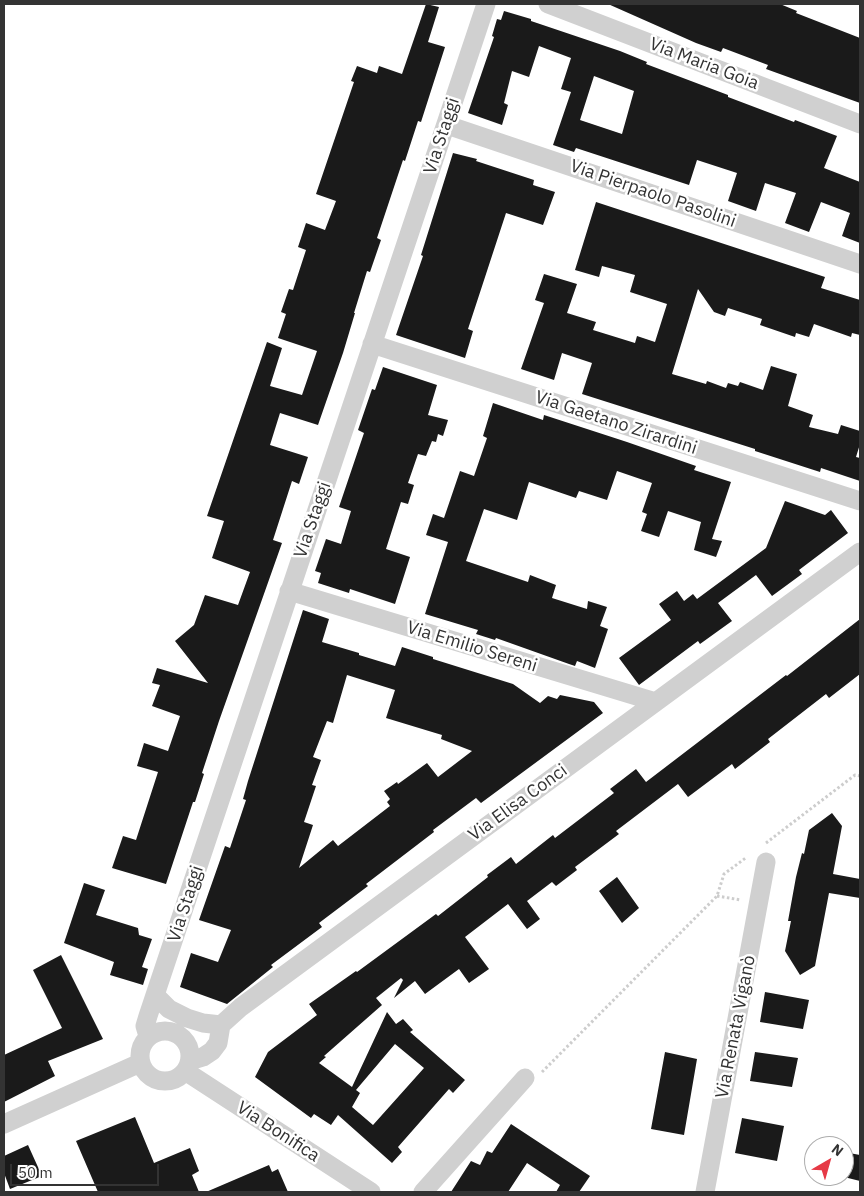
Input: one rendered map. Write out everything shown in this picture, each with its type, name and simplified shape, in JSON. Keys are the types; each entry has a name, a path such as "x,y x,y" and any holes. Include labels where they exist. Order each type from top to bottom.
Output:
{"street":[{"name":"Via Staggi","path":"148,1036 145,1026 486,4"},
{"name":"Via Maria Goia","path":"548,4 860,124"},
{"name":"Via Pierpaolo Pasolini","path":"446,124 860,264"},
{"name":"Via Gaetano Zirardini","path":"372,344 860,501"},
{"name":"Via Elisa Conci","path":"221,1024 241,1007 860,552"},
{"name":"Via Emilio Sereni","path":"289,591 656,702"},
{"name":"Via Renata Viganò","path":"705,1192 764,854"},
{"path":"156,996 169,1009 187,1018 221,1024 218,1043 212,1051 187,1066 172,1080 156,1080 143,1070 140,1063 140,1048 148,1036 156,1031 174,1032 187,1043 190,1052 187,1066"},
{"path":"4,1124 140,1063"},
{"name":"Via Bonifica","path":"187,1066 371,1192"},
{"path":"423,1192 525,1078"}],"path":[{"path":"764,854 855,775 860,776"},
{"path":"525,1078 534,1080 717,896 724,874 747,857"}],"building":[{"path":"426,4 439,7 428,42 445,47 421,122 418,121 405,161 403,160 377,238 381,240 370,272 367,271 343,353 318,425 280,413 270,445 308,457 299,484 292,481 273,540 282,543 219,721 202,773 204,774 195,802 193,802 166,884 112,868 123,836 136,840 158,772 137,766 144,743 168,751 180,716 152,706 160,685 152,683 157,668 208,683 175,641 194,625 205,595 238,605 250,572 212,558 224,521 207,516 267,342 282,348 270,386 302,395 317,351 278,338 286,314 281,312 289,289 293,290 306,250 298,247 306,223 325,230 336,201 316,194 354,82 351,81 357,66 377,73 379,66 402,74"},
{"path":"608,4 780,4 797,11 796,13 860,38 860,103 766,69 768,65 723,48 721,52 696,43"},
{"path":"504,11 531,19 531,21 620,51 647,62 646,64 728,95 728,97 837,136 824,168 860,182 860,243 842,236 850,213 821,202 809,232 785,223 796,193 765,183 756,211 728,201 737,173 697,160 689,185 576,148 574,152 553,145 571,92 561,89 571,58 539,46 529,77 512,71 504,103 508,105 502,125 468,113 494,37 492,36 497,19 501,20","holes":["594,76 634,91 622,134 580,120"]},
{"path":"453,153 477,159 476,161 534,180 533,185 555,192 543,225 506,213 468,329 473,331 465,358 396,335 423,256 421,255"},
{"path":"596,202 825,277 821,288 860,300 860,335 852,333 851,337 814,324 809,337 796,333 795,337 760,325 762,319 728,308 725,316 714,312 698,289 672,374 706,384 707,381 726,388 728,383 738,386 740,382 763,390 771,366 797,374 788,406 813,415 809,427 838,434 841,425 860,431 860,444 856,457 860,458 860,481 821,468 820,472 755,451 755,449 582,394 592,363 562,353 554,380 521,369 544,303 535,300 544,274 577,284 567,313 596,322 593,330 635,343 637,336 655,342 667,304 630,292 635,275 602,266 599,277 575,270"},
{"path":"383,367 437,385 428,415 448,420 443,436 438,434 436,442 432,441 426,456 418,454 408,483 414,485 408,504 401,502 386,549 410,557 395,604 350,589 349,593 318,583 321,573 315,571 326,539 341,544 351,511 339,507 364,433 358,430 372,389 375,390"},
{"path":"493,403 543,420 544,415 627,442 696,466 694,470 731,482 712,539 722,541 716,557 694,550 701,522 668,511 659,537 641,531 647,514 642,512 652,483 617,471 607,500 579,491 576,498 529,482 517,520 484,509 466,561 528,582 530,575 556,585 552,598 587,609 588,601 607,607 600,626 608,629 595,668 577,661 575,666 496,638 495,640 476,634 478,630 425,614 448,542 426,535 433,514 444,518 460,471 474,476 487,438 483,436"},
{"path":"785,501 825,515 831,510 848,533 799,570 802,574 772,596 756,575 718,603 732,621 700,644 698,641 639,685 619,658 671,620 659,604 677,591 684,601 693,594 697,599 766,548"},
{"path":"303,610 329,619 322,642 359,653 359,655 395,666 402,647 433,657 433,659 513,684 540,703 548,696 557,699 560,695 594,702 603,713 481,803 476,798 433,830 434,832 366,884 368,886 319,923 322,927 271,965 273,967 227,1004 180,987 191,953 218,962 231,930 199,920 225,846 230,848 246,800 243,799","holes":["347,675 395,690 386,718 442,735 441,739 472,751 438,777 427,763 398,784 397,782 384,791 390,799 387,802 390,806 338,846 333,840 299,868 313,825 304,822 316,786 312,785 321,760 313,757 327,721 333,723"]},
{"path":"860,619 860,674 829,698 826,694 768,739 770,742 735,769 732,764 688,797 678,784 616,831 619,834 575,867 577,870 556,886 552,882 527,901 540,919 527,929 508,904 465,937 489,969 469,983 459,969 425,994 415,981 394,998 403,980 401,978 376,998 382,1005 324,1056 326,1057 319,1063 352,1087 387,1012 396,1024 403,1019 413,1030 410,1032 465,1080 453,1093 449,1089 398,1147 402,1152 392,1163 338,1115 331,1125 314,1114 311,1118 255,1077 268,1052 317,1015 309,1004 357,972 436,914 438,916 511,857 516,864 553,835 555,838 614,793 610,789 636,769 646,782","holes":["395,1044 424,1068 373,1125 352,1107 360,1093 356,1090"]},
{"path":"832,813 842,826 833,874 860,879 860,898 829,893 815,966 800,975 785,951 791,921 788,921 796,877 802,853 804,854 809,830"},
{"path":"617,877 639,908 622,923 599,891"},
{"path":"84,883 105,890 96,915 138,928 139,935 152,939 142,967 148,969 143,985 110,975 114,962 64,943"},
{"path":"61,955 103,1039 48,1061 55,1076 4,1102 4,1055 62,1028 33,970"},
{"path":"765,992 809,1000 803,1029 760,1022"},
{"path":"665,1052 697,1059 684,1135 651,1129"},
{"path":"755,1052 798,1058 792,1087 750,1081"},
{"path":"135,1117 154,1163 190,1148 199,1171 192,1175 199,1192 98,1192 76,1141"},
{"path":"742,1118 784,1126 777,1161 735,1153"},
{"path":"511,1124 590,1176 579,1192 556,1192 560,1185 527,1163 508,1192 451,1192 471,1161 480,1165 487,1151 492,1153"},
{"path":"28,1145 42,1176 10,1189 4,1173 4,1156"},
{"path":"854,1154 860,1155 860,1181 854,1180"},
{"path":"269,1165 272,1172 278,1169 288,1192 206,1192"}]}
